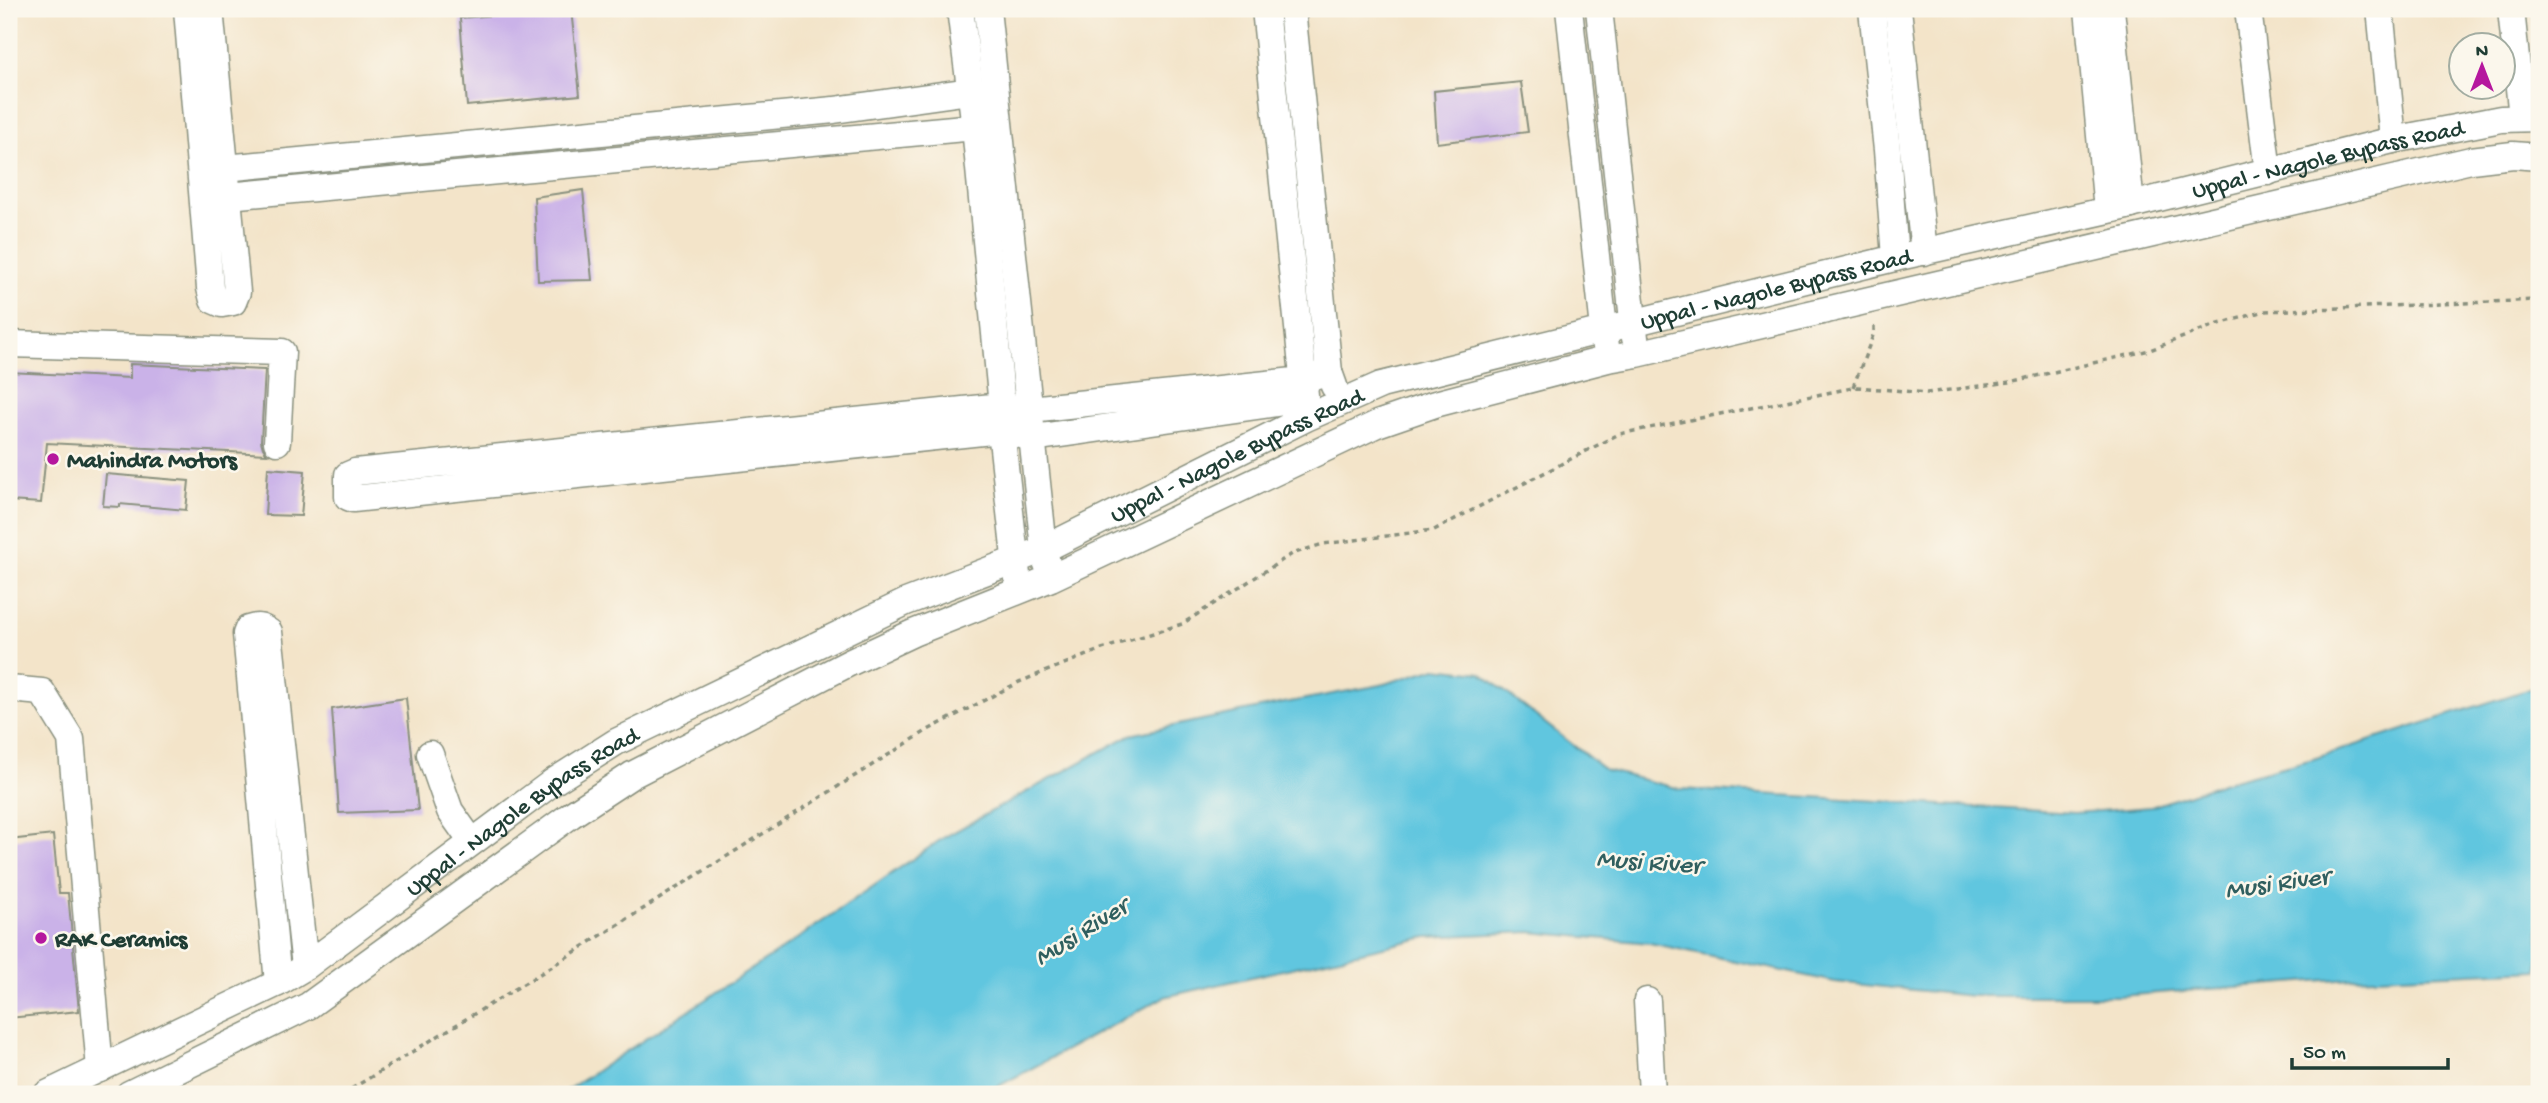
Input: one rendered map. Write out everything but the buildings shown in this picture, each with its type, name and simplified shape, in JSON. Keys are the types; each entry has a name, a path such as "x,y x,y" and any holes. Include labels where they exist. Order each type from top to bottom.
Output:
{"street":[{"path":"187,9 210,288 213,300 222,304 233,302 237,292 210,9"},
{"path":"960,9 975,127 1018,591"},
{"path":"987,9 1044,549 1051,578"},
{"path":"1265,9 1305,399"},
{"path":"1292,9 1328,359 1343,439"},
{"path":"1569,9 1608,359"},
{"path":"1599,9 1637,354"},
{"path":"1872,9 1895,258"},
{"path":"1898,9 1924,252"},
{"path":"2088,9 2119,208"},
{"path":"2111,9 2119,208"},
{"path":"2248,9 2268,172"},
{"path":"2379,9 2393,140"},
{"path":"2511,9 2530,118"},
{"path":"225,168 834,110 970,91"},
{"name":"Uppal - Nagole Bypass Road","path":"47,1094 278,983 305,967 553,782 616,742 906,602 1044,549 1305,399 1338,403 1381,385 1895,258 2119,208 2393,140 2477,123 2530,118"},
{"path":"228,196 975,127"},
{"name":"Uppal - Nagole Bypass Road","path":"129,1094 308,1006 571,815 632,775 849,663 913,633 1051,578 1377,424 1435,404 1608,359 2471,160 2514,155 2539,157"},
{"path":"1297,309 1328,359"},
{"path":"9,344 282,352 277,442"},
{"path":"1305,399 1328,359"},
{"path":"1305,399 1030,409 1002,418 353,499 348,497 346,478 355,472 1002,418 1033,438 1305,399"},
{"path":"278,983 246,634 248,629 254,626 262,626 269,632 305,967"},
{"path":"9,689 42,692 71,739 100,1069"},
{"path":"430,754 450,811 472,842"},
{"path":"1647,1001 1652,1094"}],"path":[{"path":"1852,388 1874,333 1875,299"},
{"path":"343,1094 928,730 1019,682 1102,649 1182,624 1292,554 1323,544 1434,530 1619,434 1852,388 1927,393 2010,382 2150,350 2212,326 2265,311 2539,300"}],"water":[{"name":"Musi River","path":"1436,668 1481,673 1605,770 1680,789 2074,813 2151,807 2222,783 2313,759 2539,686 2539,970 2353,978 2119,996 1972,996 1835,982 1650,943 1530,932 1427,937 1164,997 984,1094 561,1094 781,950 943,838 1130,735 1381,685"}],"place":[{"name":"Mahindra Motors","path":"53,459"},
{"name":"RAK Ceramics","path":"41,938"}]}
